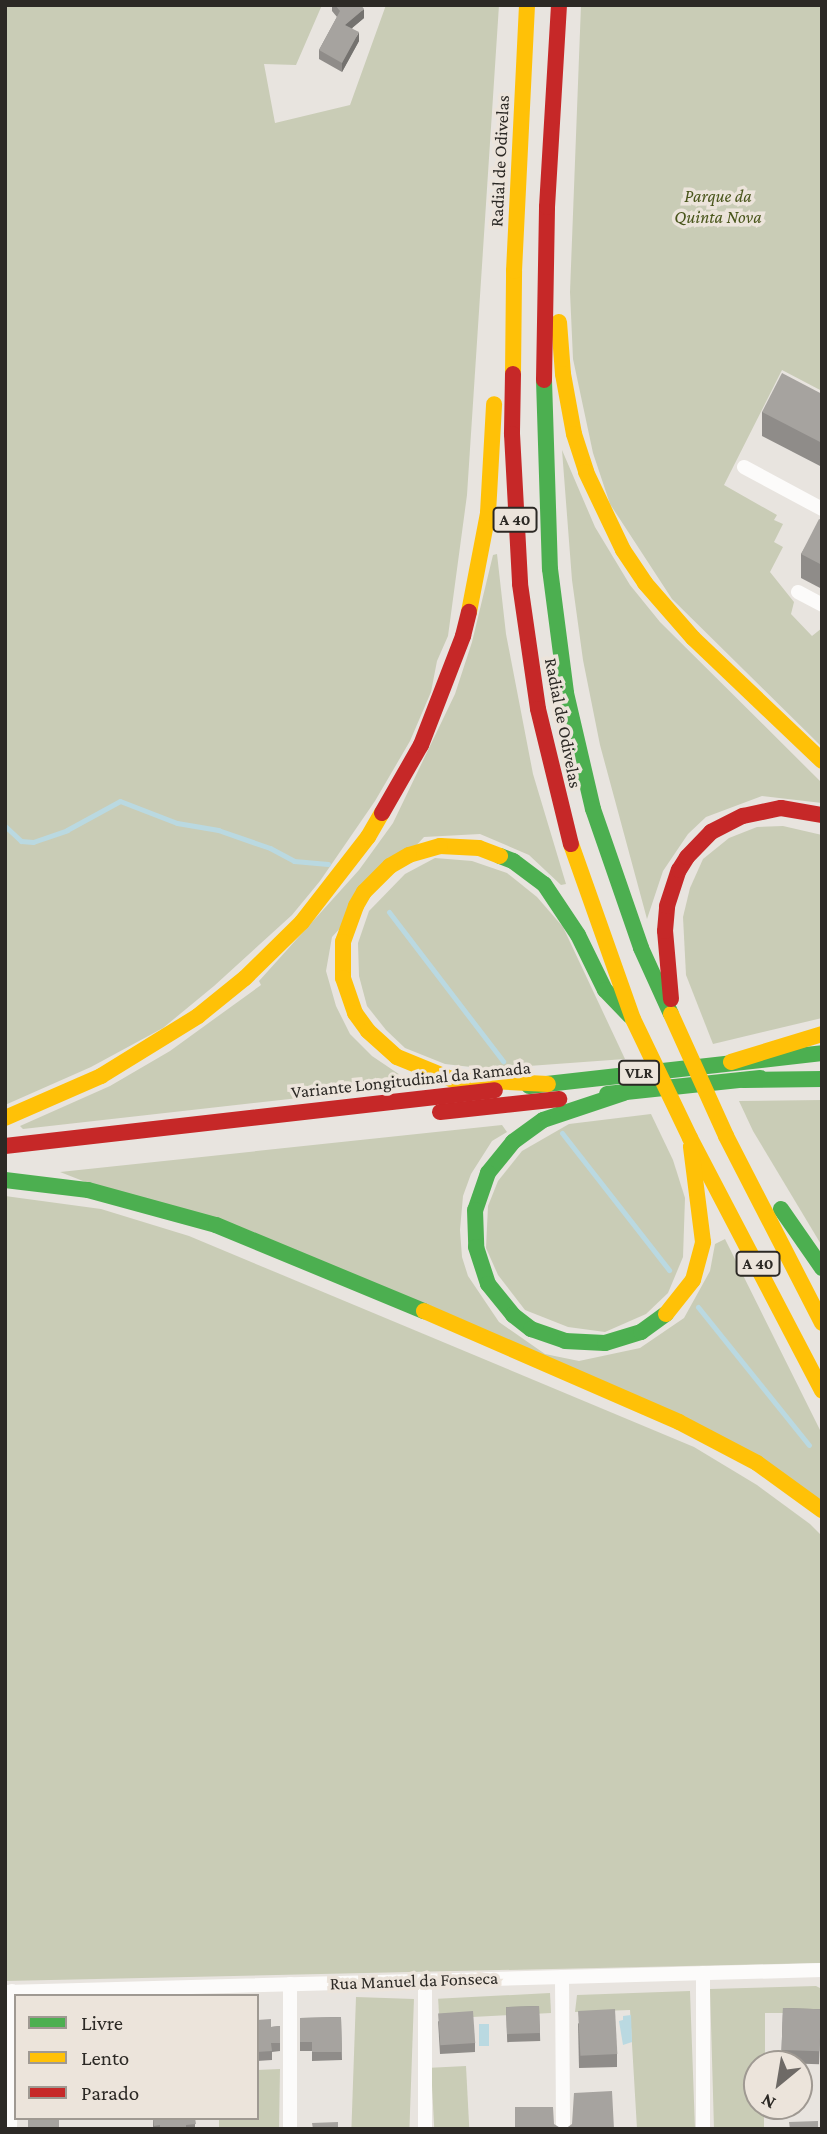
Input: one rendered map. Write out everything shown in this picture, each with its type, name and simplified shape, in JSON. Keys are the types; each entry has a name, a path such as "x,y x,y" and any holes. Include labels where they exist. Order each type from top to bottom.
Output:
{"main road":[{"path":"504,129 522,5"},
{"name":"Radial de Odivelas","path":"527,5 512,353 513,491 520,584 538,709 557,795 582,880 633,1019 690,1138 822,1391"},
{"name":"Radial de Odivelas","path":"559,5 547,206 543,373 545,486 555,611 566,693 593,809 640,948 726,1136 822,1323"},
{"path":"572,5 559,312 565,385 586,472 623,550 669,612 822,761"},
{"path":"5,1118 65,1094 124,1064 215,1002 254,970 302,922 369,837 421,745 463,636 487,523 493,461 494,391"},
{"path":"671,1014 665,931 667,906 679,870 687,857 711,832 743,816 782,808 822,815"},
{"path":"548,1084 451,1079 430,1073 397,1057 368,1031 355,1013 343,978 344,942 356,906 364,892 390,866 409,855 440,846 479,848 513,860 544,884 556,899 578,935 605,990 633,1019"},
{"path":"731,1062 822,1034"},
{"name":"Variante Longitudinal da Ramada","path":"5,1146 731,1062 822,1054"},
{"name":"Variante Longitudinal da Ramada","path":"5,1161 822,1070"},
{"path":"743,1080 822,1079"},
{"path":"624,1093 563,1112 531,1128 499,1157 479,1192 474,1227 480,1264 499,1300 531,1329 565,1341 605,1343 641,1332 673,1309 693,1280 703,1242 690,1138"},
{"path":"726,1136 762,1177 822,1268"},
{"path":"5,1180 88,1190 140,1202 216,1224 307,1260 679,1422 757,1463 822,1510"}],"street":[{"path":"744,467 822,509"},
{"path":"798,592 822,604"},
{"name":"Rua Manuel da Fonseca","path":"9,1991 822,1970"},
{"path":"703,1973 703,2129"},
{"path":"562,1977 563,2129"},
{"path":"425,1980 425,2129"},
{"path":"290,1984 290,2129"},
{"path":"9,1991 10,2129"}],"green space":[{"path":"5,5 322,5 296,65 264,64 275,123 350,105 386,5 499,5 467,495 448,636 437,661 431,692 410,741 375,801 320,881 292,915 214,986 163,1028 91,1067 5,1105"},
{"name":"Parque da Quinta Nova","path":"581,5 822,5 822,391 782,370 724,485 777,515 774,520 783,524 774,542 783,547 770,572 794,602 791,614 812,636 822,628 822,747 672,599 610,504 593,453 573,359 570,292"},
{"path":"562,450 595,527 630,585 660,622 822,783 822,803 762,796 706,817 688,834 663,871 647,919 600,745 583,660 572,580"},
{"path":"497,554 506,634 533,774 566,884 561,885 529,855 480,834 424,837 332,937 326,971 336,1006 350,1034 372,1056 415,1085 23,1129 20,1126 110,1086 170,1051 261,985 259,981 359,870 393,823 455,694 472,642 493,555"},
{"path":"783,826 822,835 822,1018 713,1044 686,975 683,917 690,888 703,859 729,838 757,827"},
{"path":"435,858 472,861 507,873 537,897 563,927 625,1059 488,1069 445,1064 405,1048 386,1030 367,1006 359,976 358,943 369,911 405,874"},
{"path":"822,1100 822,1246 753,1131 739,1101"},
{"path":"651,1114 673,1160 685,1198 683,1257 668,1293 646,1314 605,1332 568,1327 525,1310 498,1275 486,1248 488,1206 498,1181 522,1151 569,1124"},
{"path":"502,1125 507,1132 492,1141 471,1174 463,1196 460,1230 462,1257 468,1276 499,1322 545,1354 579,1361 640,1348 684,1318 710,1271 715,1244 725,1239 822,1434 822,1501 684,1416 60,1172"},
{"path":"5,1196 101,1209 189,1236 694,1447 757,1485 810,1524 822,1536 822,1963 5,1981"},
{"path":"816,1986 822,1989 822,2013 765,2013 765,2050 743,2050 743,2120 764,2120 764,2129 714,2129 710,1989"},
{"path":"690,1991 695,2129 637,2129 630,2010 575,2012 577,1995"},
{"path":"550,1993 551,2013 439,2019 438,1999"},
{"path":"356,1997 414,1999 409,2129 351,2129"},
{"path":"466,2066 469,2129 434,2129 431,2068"},
{"path":"280,2069 279,2129 219,2129 219,2120 259,2120 259,2070"}],"water":[{"path":"631,2015 632,2042 623,2045 619,2021 623,2020 623,2016"},
{"path":"479,2024 489,2024 489,2046 479,2046"}],"building":[{"path":"335,5 361,5 364,9 345,25 359,32 342,63 319,50 340,11"},
{"path":"782,373 822,394 822,443 762,412"},
{"path":"819,519 822,520 822,565 801,554"},
{"path":"539,2006 540,2033 507,2034 506,2007"},
{"path":"783,2008 821,2009 820,2051 782,2050"},
{"path":"615,2009 617,2054 580,2056 578,2011"},
{"path":"473,2011 475,2043 440,2045 438,2013"},
{"path":"341,2017 342,2052 312,2052 312,2042 300,2042 300,2018"},
{"path":"271,2019 271,2027 280,2026 280,2043 271,2043 272,2051 259,2052 259,2020"},
{"path":"612,2091 614,2129 565,2129 572,2124 574,2093"},
{"path":"515,2107 553,2107 554,2124 562,2129 515,2129"},
{"path":"28,2120 59,2120 59,2129 28,2129"},
{"path":"153,2120 195,2120 196,2124 186,2125 186,2129 160,2129 160,2125 154,2126"},
{"path":"818,2121 818,2129 790,2129 789,2122"},
{"path":"338,2122 338,2129 313,2129 312,2123"}],"waterway":[{"path":"5,826 21,841 33,842 67,830 120,801 177,823 218,830 270,848 294,861 328,864"},
{"path":"389,912 503,1061"},
{"path":"562,1133 669,1270"},
{"path":"698,1307 809,1445"}],"traffic: fast":[{"path":"544,380 550,569 566,693 593,809 641,948 671,1014"},
{"path":"500,856 513,861 544,884 578,935 605,990 630,1016"},
{"path":"529,1086 822,1053"},
{"path":"607,1094 760,1078"},
{"path":"743,1080 822,1079"},
{"path":"624,1093 543,1120 513,1142 488,1173 475,1210 476,1247 488,1284 513,1315 531,1329 565,1341 605,1343 641,1332 666,1314"},
{"path":"5,1180 88,1190 216,1225 424,1311"},
{"path":"781,1209 822,1268"}],"traffic: slow":[{"path":"513,374 514,271 527,5"},
{"path":"559,322 563,374 574,434 586,472 623,550 645,583 693,638 822,761"},
{"path":"469,612 488,513 494,404"},
{"path":"5,1118 101,1076 198,1016 245,978 302,922 368,837 382,813"},
{"path":"571,844 633,1019 690,1138 822,1391"},
{"path":"500,856 479,848 440,846 409,855 390,866 364,892 356,906 343,942 343,978 355,1013 368,1031 397,1057 451,1079 548,1084"},
{"path":"671,1014 726,1136 822,1323"},
{"path":"731,1062 822,1034"},
{"path":"666,1314 693,1280 703,1242 691,1147"},
{"path":"424,1311 679,1422 757,1463 822,1510"}],"traffic: jam":[{"path":"544,380 547,207 559,5"},
{"path":"513,374 512,434 520,584 538,709 571,844"},
{"path":"382,813 421,745 463,636 469,612"},
{"path":"671,999 665,931 667,906 679,870 687,857 711,832 743,816 781,808 822,815"},
{"path":"5,1146 495,1090"},
{"path":"440,1112 559,1099"}]}
